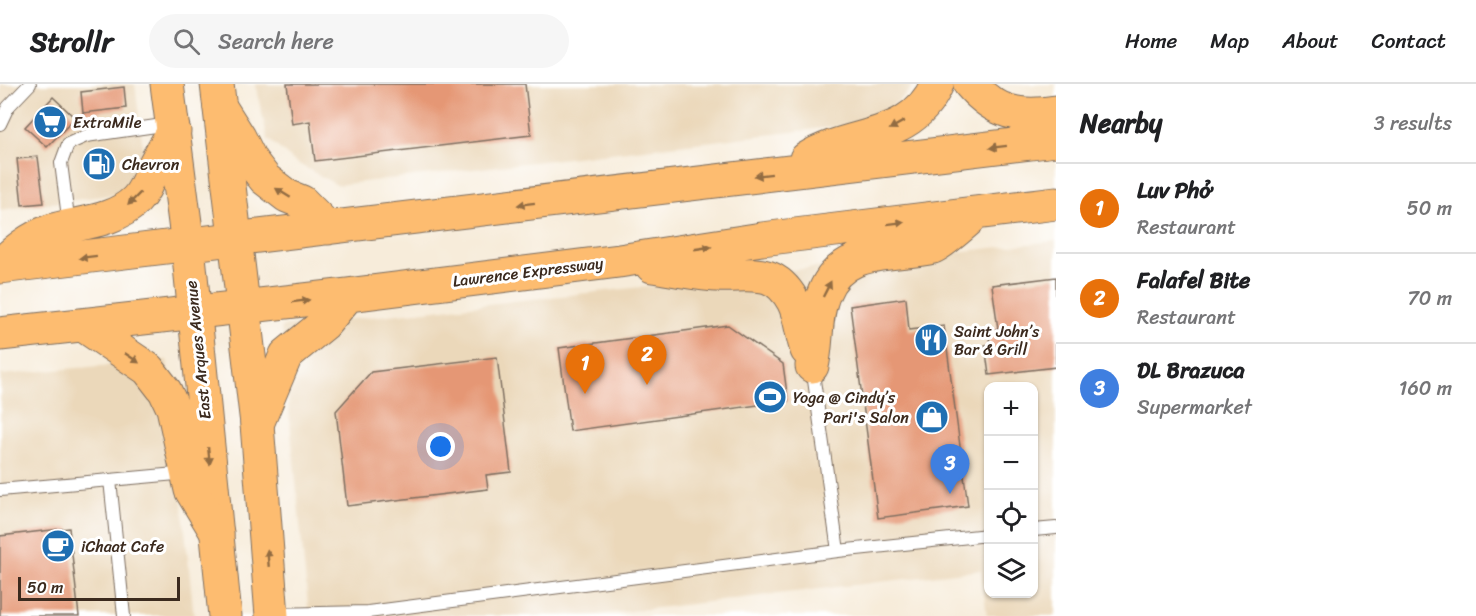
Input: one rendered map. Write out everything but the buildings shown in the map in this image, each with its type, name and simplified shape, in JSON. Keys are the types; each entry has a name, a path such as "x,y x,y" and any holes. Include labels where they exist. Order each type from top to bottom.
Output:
{"main road":[{"name":"East Arques Avenue","path":"168,84 188,246 225,616"},
{"path":"801,171 806,159 816,153 839,144 885,132 899,125 923,107 937,84"},
{"path":"970,84 987,101 1014,114 1056,112"},
{"path":"219,95 251,161 265,179 287,196 302,202 328,228"},
{"path":"219,95 257,424 272,615"},
{"path":"0,266 24,243 48,232 108,217 136,200 148,184 173,127"},
{"path":"0,266 188,246 1056,140"},
{"name":"Lawrence Expressway","path":"0,334 195,314 619,261 762,239 1056,203"},
{"path":"812,366 820,304 830,282 838,272 854,261 874,254 935,247 976,213"},
{"path":"619,261 717,275 746,273 763,275 775,281 789,294 798,312 812,366"},
{"path":"257,424 286,355 324,324 348,295"},
{"path":"84,325 148,369 165,391 173,408 191,490 216,533"}],"lane":[{"path":"0,124 8,107 30,84"},
{"path":"69,226 61,163 68,144 86,136 173,127"},
{"path":"812,366 838,551"},
{"path":"0,490 187,473"},
{"path":"110,480 124,616"},
{"path":"1038,530 1056,528"},
{"path":"272,615 368,612 838,551 984,535"}],"shaded area":[{"path":"0,84 135,84 148,190 0,210"},
{"path":"255,84 912,84 910,90 876,122 337,185 295,162 268,139"},
{"path":"1056,241 1056,616 987,616 985,598 1038,598 1038,382 984,382 984,593 981,570 589,616 309,616 281,327"},
{"path":"167,360 194,616 0,616 0,375"}],"place":[{"name":"ExtraMile","path":"50,122"},
{"name":"Chevron","path":"99,164"},
{"name":"Saint John’s Bar & Grill","path":"931,340"},
{"name":"Falafel Bite","path":"647,385"},
{"name":"Luv Phở","path":"585,394"},
{"name":"Yoga @ Cindy’s","path":"770,397"},
{"name":"Pari's Salon","path":"932,417"},
{"name":"DL Brazuca","path":"950,494"},
{"name":"iChaat Cafe","path":"58,546"}]}
